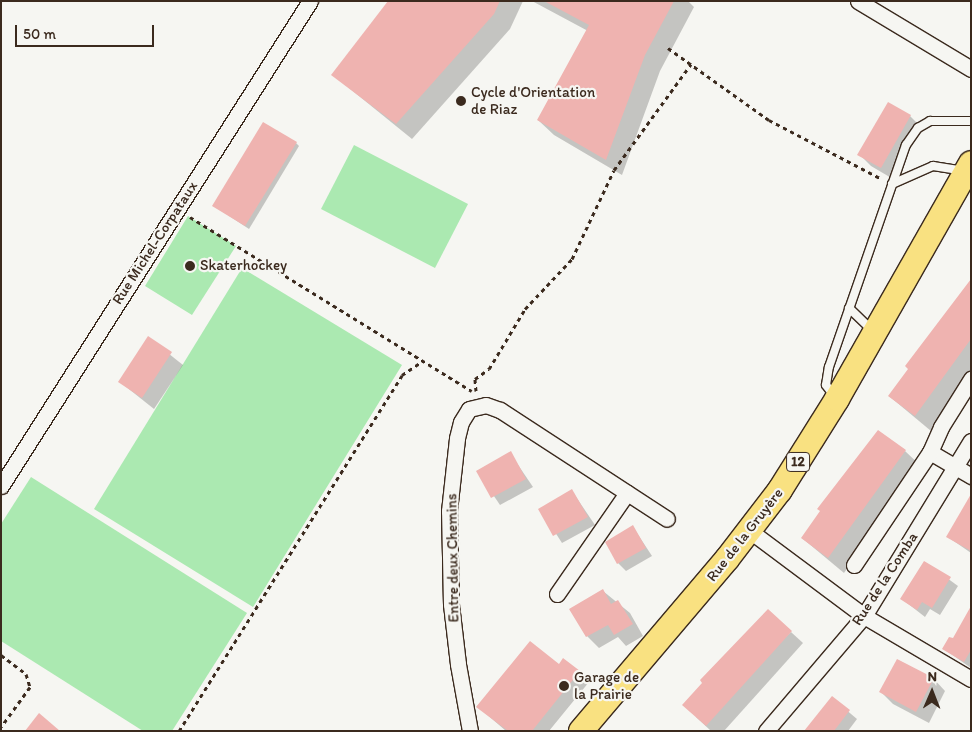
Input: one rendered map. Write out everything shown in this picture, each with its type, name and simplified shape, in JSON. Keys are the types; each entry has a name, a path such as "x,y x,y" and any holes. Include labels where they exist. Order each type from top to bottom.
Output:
{"main road":[{"name":"Rue de la Gruyère","path":"581,731 750,531 780,490 837,399 969,167"}],"street":[{"name":"Rue Michel-Corpataux","path":"1,486 310,1"},
{"path":"858,1 971,69"},
{"path":"854,565 930,452 941,427 971,379"},
{"path":"477,400 500,410 668,519"},
{"name":"Entre deux Chemins","path":"470,731 458,664 452,604 449,511 459,430 465,414 477,400"},
{"name":"Rue de la Comba","path":"766,731 864,616 971,441"},
{"path":"930,452 971,476"},
{"path":"557,594 627,493"},
{"path":"750,531 864,616 971,679"}],"lane":[{"path":"837,399 826,389 826,378 848,308 906,145 918,128 939,119 971,121"},
{"path":"892,184 933,166 969,167"},
{"path":"848,308 875,333"}],"path":[{"path":"668,48 768,120 892,184"},
{"path":"477,400 475,379 489,369 526,309 572,258 614,170 691,64"},
{"path":"177,208 423,361 477,400"},
{"path":"179,731 402,375 423,361"},
{"path":"1,655 26,674 30,687 1,727"}],"green space":[{"path":"354,145 468,204 435,268 321,209"},
{"name":"Skaterhockey","path":"188,216 236,246 192,315 145,286"},
{"path":"242,268 402,365 253,607 94,509"},
{"path":"31,477 247,613 172,731 143,731 1,641 1,524"}],"building":[{"path":"388,1 500,1 494,14 396,124 331,75"},
{"path":"544,1 674,1 645,55 606,160 537,120 589,25"},
{"path":"888,102 911,115 881,168 857,155"},
{"path":"263,122 297,142 245,226 212,206"},
{"path":"971,279 971,339 915,416 888,396 908,369 905,366"},
{"path":"148,336 172,352 142,398 118,382"},
{"path":"878,430 906,450 828,558 801,538 820,511 817,509"},
{"path":"511,451 526,479 491,498 476,471"},
{"path":"572,489 588,517 553,536 538,509"},
{"path":"971,494 971,551 946,537"},
{"path":"633,525 646,548 617,564 605,542"},
{"path":"924,561 951,577 932,608 922,602 917,610 900,599"},
{"path":"603,589 611,604 618,600 633,624 614,635 608,625 586,637 569,609"},
{"path":"971,606 971,650 964,662 942,649 949,637 953,638"},
{"path":"768,609 792,631 706,726 682,705 702,683 700,680"},
{"path":"530,641 559,664 563,658 580,671 532,731 508,731 476,707"},
{"path":"897,659 934,678 916,712 879,692"},
{"path":"832,696 850,710 834,731 804,731"},
{"path":"39,713 60,731 25,731"}],"place":[{"name":"Cycle d'Orientation de Riaz","path":"461,101"},
{"name":"Skaterhockey","path":"190,266"},
{"name":"Garage de la Prairie","path":"564,686"}]}
